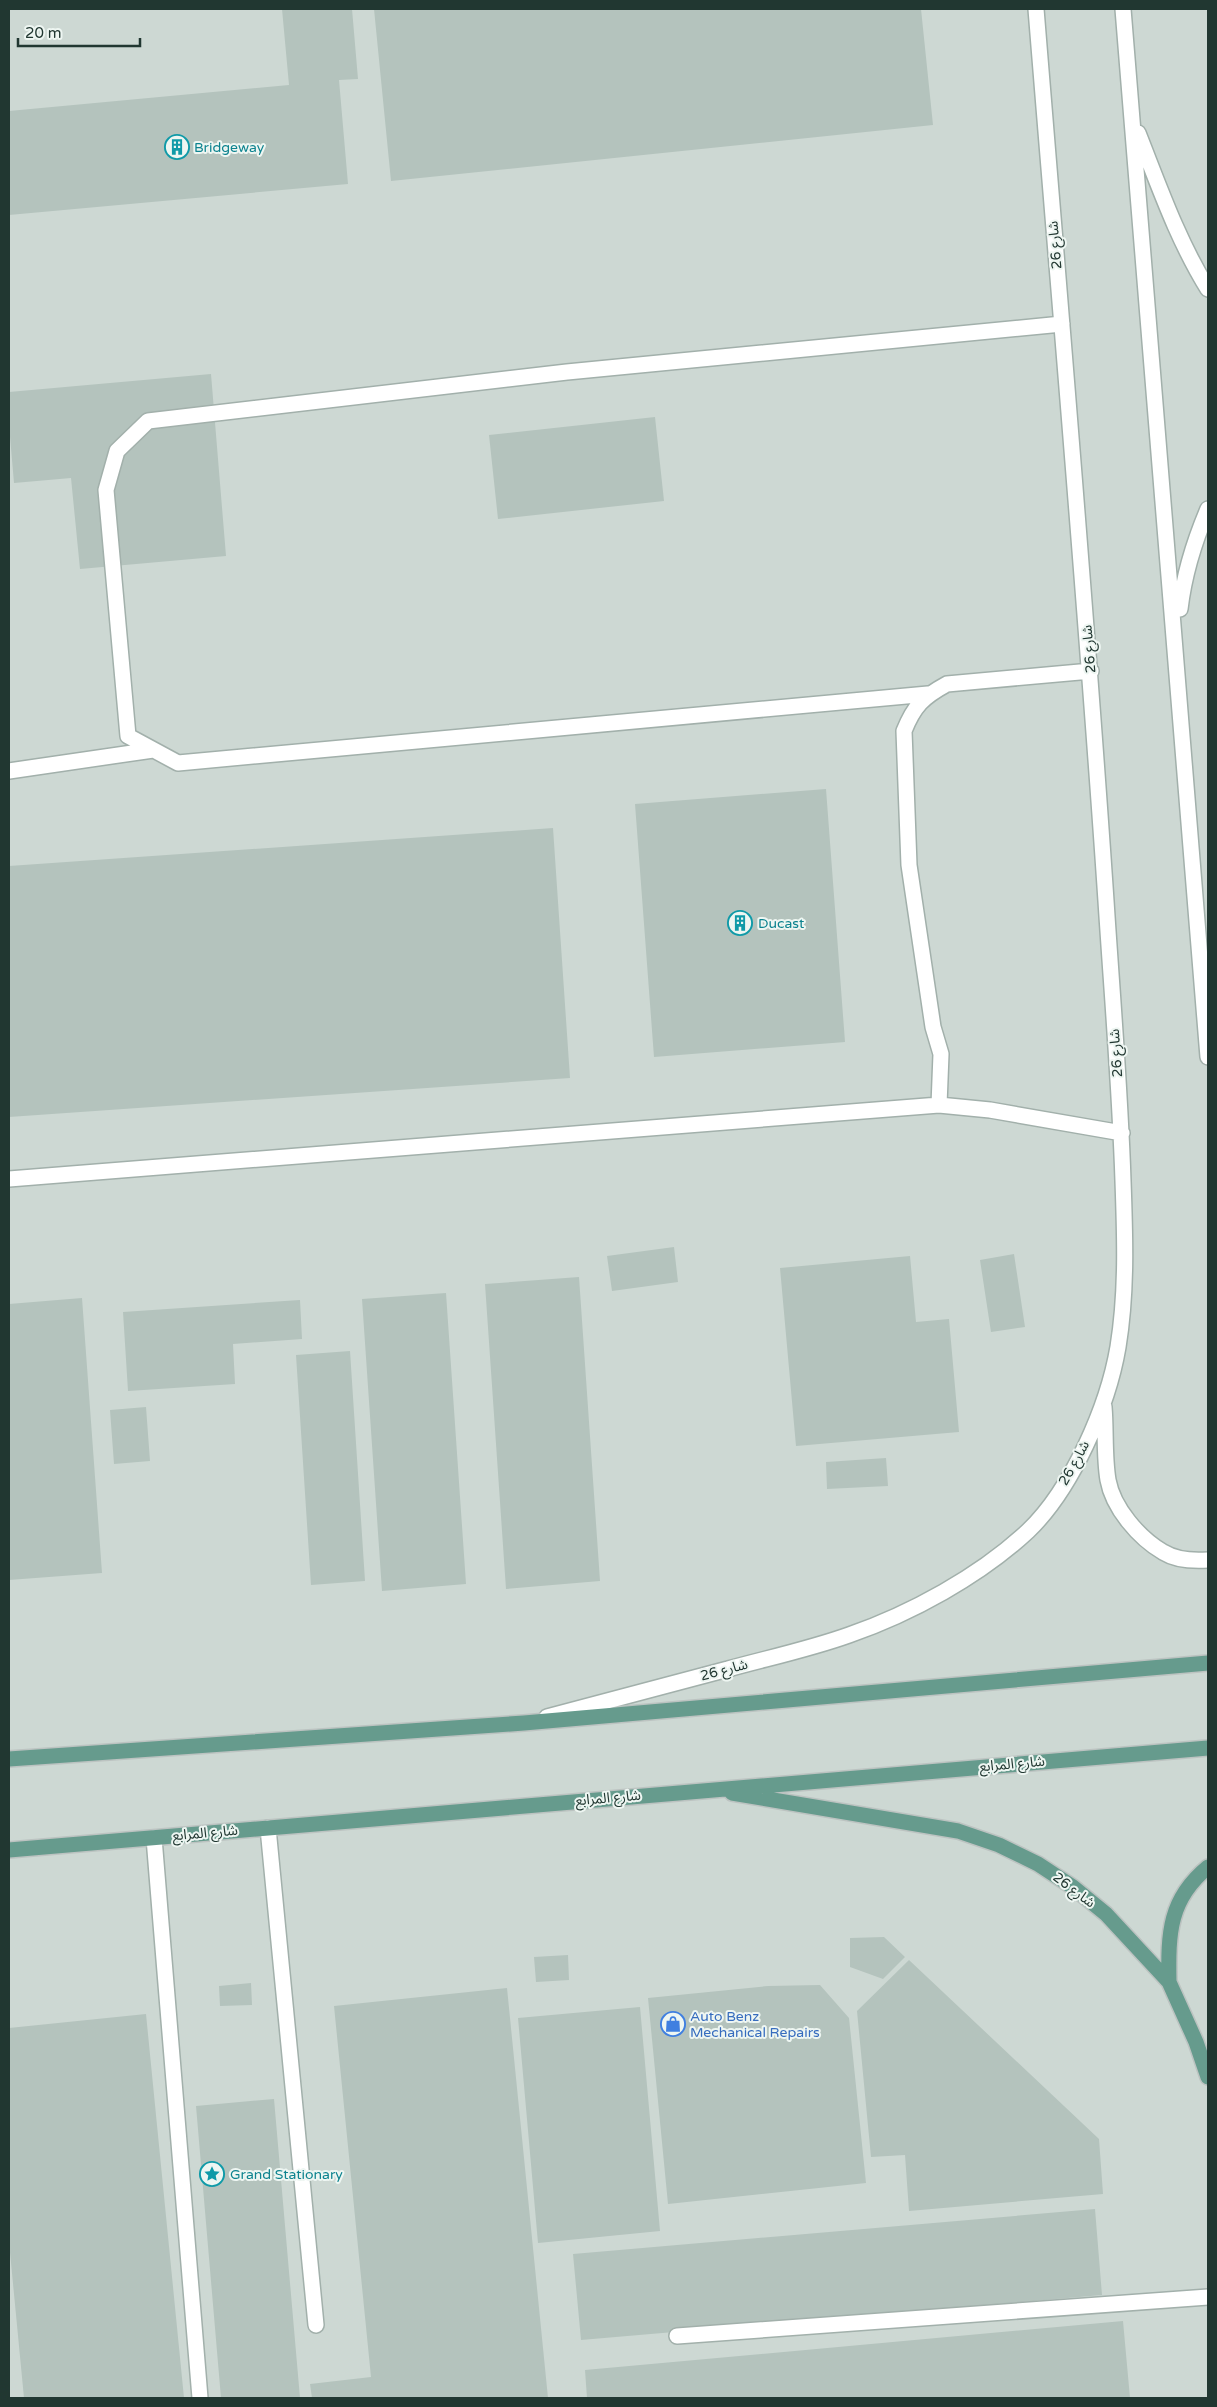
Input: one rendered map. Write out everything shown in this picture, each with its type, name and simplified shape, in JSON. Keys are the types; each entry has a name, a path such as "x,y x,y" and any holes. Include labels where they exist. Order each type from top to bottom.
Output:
{"main road":[{"path":"9,1759 524,1723 1208,1663"},
{"name":"شارع المرابع","path":"9,1850 1208,1748"},
{"name":"شارع 26","path":"707,1790 958,1831 999,1845 1038,1864 1073,1887 1106,1914 1169,1982 1196,2042 1208,2077"},
{"path":"1169,1982 1168,1955 1177,1903 1192,1880 1208,1867"}],"street":[{"name":"شارع 26","path":"524,1723 849,1635 898,1616 944,1591 988,1563 1029,1530 1065,1482 1093,1428 1104,1400 1117,1351 1124,1300 1125,1249 1122,1133 1091,671 1036,9"},
{"path":"1123,9 1152,380 1176,636 1208,1057"},
{"path":"1133,121 1180,236 1194,266 1208,289"},
{"path":"928,694 178,763 128,736 106,490 117,451 148,422 567,372 1062,324"},
{"path":"1176,636 1185,577 1194,540 1208,509"},
{"path":"940,1105 941,1054 934,1027 909,865 904,731 912,711 928,694 947,684 1091,671"},
{"path":"9,771 153,750"},
{"path":"9,1179 940,1105 990,1110 1122,1133"},
{"path":"1104,1400 1108,1481 1120,1510 1140,1534 1164,1553 1184,1559 1208,1560"},
{"path":"268,1828 316,2325"},
{"path":"154,1838 200,2398"},
{"path":"676,2336 1208,2297"}],"shaded area":[{"path":"9,9 1208,9 1208,2398 9,2398"}],"building":[{"name":"Bridgeway","path":"282,9 352,9 358,79 339,80 348,184 9,215 9,111 289,85"},
{"path":"374,9 921,9 933,125 391,181"},
{"path":"211,374 226,556 80,569 71,478 14,483 9,425 9,392"},
{"path":"655,417 664,501 498,519 489,435"},
{"name":"Ducast","path":"826,789 845,1042 654,1057 635,804"},
{"path":"553,828 570,1078 9,1117 9,866"},
{"path":"674,1247 678,1282 612,1291 607,1256"},
{"path":"1014,1254 1025,1327 991,1332 980,1260"},
{"path":"910,1256 916,1322 949,1319 959,1432 796,1446 780,1268"},
{"path":"579,1277 600,1581 506,1589 485,1284"},
{"path":"446,1293 466,1584 382,1591 362,1299"},
{"path":"82,1298 102,1573 9,1580 9,1304"},
{"path":"300,1300 302,1339 233,1344 235,1384 128,1391 123,1312"},
{"path":"350,1351 365,1581 311,1585 296,1355"},
{"path":"146,1407 150,1461 114,1464 110,1410"},
{"path":"886,1458 888,1486 827,1489 826,1462"},
{"path":"884,1937 905,1957 883,1979 850,1967 850,1938"},
{"path":"568,1955 569,1980 536,1982 534,1957"},
{"path":"909,1960 1099,2139 1103,2194 909,2211 905,2155 871,2157 857,2011"},
{"path":"251,1983 252,2005 220,2006 219,1986"},
{"path":"820,1985 849,2018 866,2183 668,2204 648,1998 768,1986"},
{"path":"507,1988 548,2398 312,2398 310,2384 371,2377 334,2006"},
{"path":"640,2007 660,2231 538,2243 518,2018"},
{"path":"146,2014 184,2398 24,2398 9,2242 9,2028"},
{"path":"274,2099 300,2398 221,2398 196,2106"},
{"path":"1095,2209 1102,2295 581,2340 573,2254"},
{"path":"1123,2321 1130,2398 587,2398 585,2370"}],"place":[{"name":"Bridgeway","path":"177,147"},
{"name":"Ducast","path":"740,923"},
{"name":"Auto Benz Mechanical Repairs","path":"673,2024"},
{"name":"Grand Stationary","path":"212,2174"}]}
